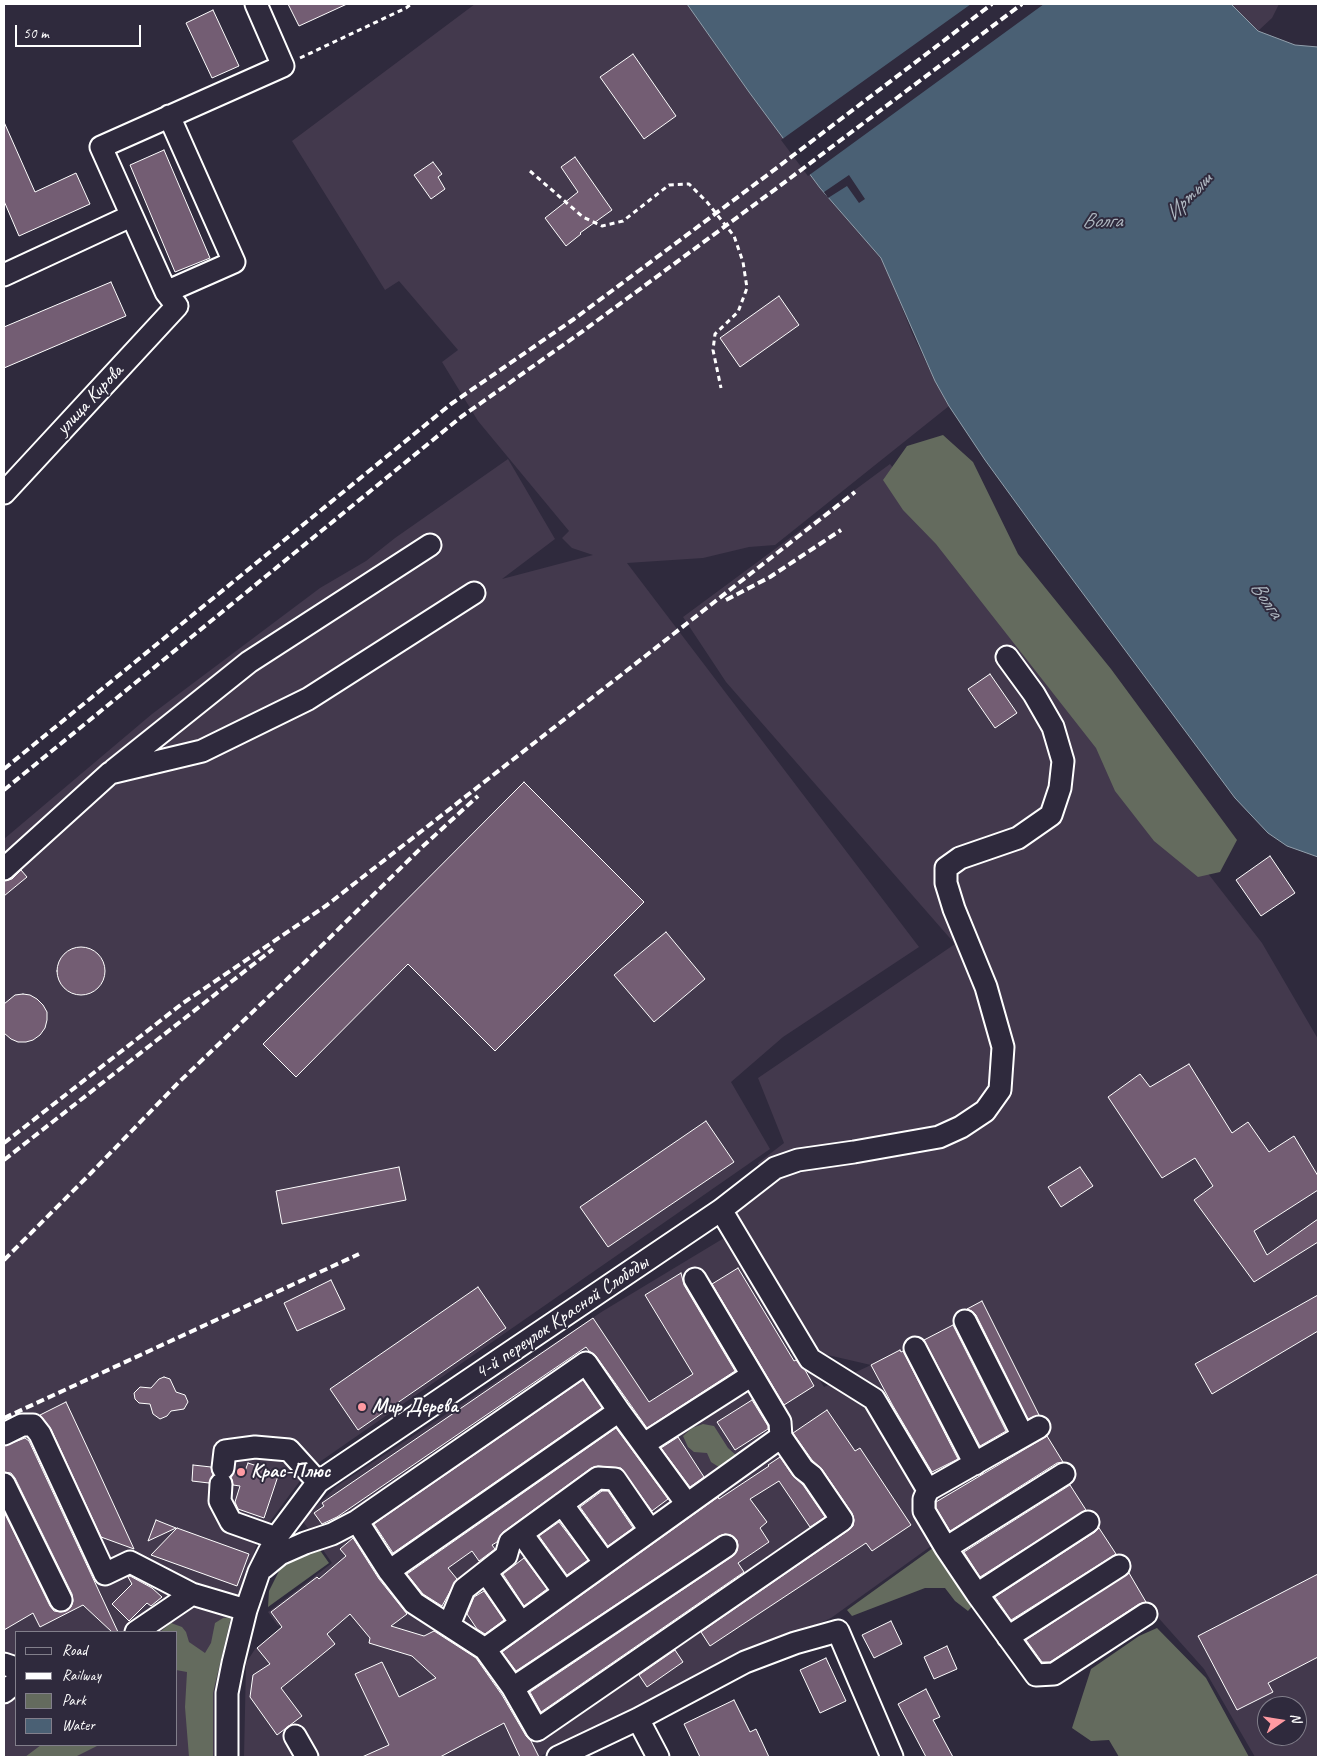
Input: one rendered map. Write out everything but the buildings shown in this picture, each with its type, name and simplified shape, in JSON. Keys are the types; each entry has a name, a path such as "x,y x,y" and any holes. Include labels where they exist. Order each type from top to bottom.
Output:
{"street":[{"path":"169,116 234,262 172,299 131,216 101,147 169,116 283,66 256,4"},
{"path":"6,269 131,216"},
{"name":"улица Кирова","path":"4,493 172,299"},
{"path":"4,869 110,773 249,662 430,545"},
{"path":"110,773 202,751 308,699 474,593"},
{"name":"4-й переулок Красной Слободы","path":"227,1757 228,1693 246,1610 259,1572 276,1538 318,1482 721,1210 775,1168 798,1160 939,1136 961,1127 985,1111 1000,1090 1003,1047 986,987 954,909 946,883 946,868 960,858 1018,838 1051,815 1060,788 1062,761 1053,727 1034,694 1006,657"},
{"path":"721,1210 810,1360 874,1399 928,1490"},
{"path":"357,1521 389,1571 414,1603 485,1649 513,1688 538,1730 842,1520 812,1476 803,1469 781,1437 780,1422 695,1279"},
{"path":"965,1321 1031,1431 928,1490 924,1499 924,1512 946,1548 1036,1675 1054,1674 1146,1614"},
{"path":"915,1348 975,1464"},
{"path":"259,1572 280,1554 332,1534 357,1521 586,1363 687,1504"},
{"path":"644,1444 752,1375"},
{"path":"389,1571 619,1411"},
{"path":"4,1434 22,1425 34,1425 40,1434 105,1574 130,1562 192,1594 246,1610"},
{"path":"485,1649 781,1437"},
{"path":"276,1538 231,1522 220,1501 225,1451 254,1448 289,1450 318,1482"},
{"path":"946,1548 1064,1474"},
{"path":"449,1625 464,1589 506,1556 510,1542 598,1478 615,1479 650,1530"},
{"path":"4,1484 61,1600"},
{"path":"562,1504 605,1563"},
{"path":"977,1594 1088,1522"},
{"path":"522,1534 564,1592"},
{"path":"513,1688 726,1546"},
{"path":"1008,1637 1120,1566"},
{"path":"486,1572 521,1623"},
{"path":"137,1631 192,1594"},
{"path":"558,1757 638,1719 745,1662 795,1643 838,1631 892,1757"},
{"path":"4,1692 15,1683"},
{"path":"638,1719 658,1757"},
{"path":"295,1736 307,1757"}],"path":[{"path":"283,66 412,4"},
{"path":"530,171 583,217 602,226 623,221 669,185 689,184 707,202 734,236 743,262 748,288 738,312 715,334 713,350 721,388"}],"shaded area":[{"path":"475,4 687,4 820,188 881,258 912,333 949,406 775,545 749,547 703,558 627,563 919,947 783,1037 731,1082 770,1149 308,1470 260,1535 233,1613 214,1693 214,1757 4,1757 4,839 152,714 320,588 366,561 395,538 508,459 555,539 502,579 593,555 572,548 562,538 569,531 478,421 442,362 458,350 399,281 385,290 292,141"},
{"path":"1231,4 1279,4 1272,18 1258,31"},
{"path":"890,464 1262,943 1318,1039 1318,1757 1255,1757 1204,1669 1155,1614 1055,1684 934,1544 831,1618 650,1701 539,1757 244,1757 246,1663 255,1649 327,1590 357,1625 327,1588 278,1626 268,1612 332,1563 302,1520 337,1486 603,1311 729,1235 824,1387 871,1365 819,1353 732,1212 768,1188 758,1163 784,1143 758,1078 955,944 726,682 683,617"}],"green space":[{"path":"943,435 973,462 1018,554 1111,669 1237,840 1220,872 1198,877 1154,841 1115,791 1096,748 936,544 903,510 883,480 907,446"},
{"path":"703,1424 714,1426 728,1448 738,1457 722,1469 711,1462 707,1453 694,1452 688,1447 683,1436 692,1428"},
{"path":"317,1546 329,1563 268,1607 269,1591 282,1565"},
{"path":"933,1548 974,1604 968,1611 955,1601 945,1588 925,1588 852,1616 847,1610"},
{"path":"231,1617 213,1693 213,1757 189,1757 185,1707 187,1672 178,1670 178,1631 161,1631 171,1623 182,1627 186,1632 189,1642 205,1653 211,1643 215,1623 223,1618"},
{"path":"1157,1628 1206,1678 1249,1757 1119,1757 1109,1740 1091,1741 1072,1728 1091,1669 1139,1636"},
{"path":"40,1746 97,1746 75,1757 25,1757"}],"water":[{"name":"Волга","path":"687,4 1231,4 1258,31 1295,45 1318,47 1318,857 1287,846 1268,833 1235,798 1038,533 985,460 949,406 935,381 881,258 820,188"}],"pier":[{"path":"971,4 1044,4 808,176 781,140"},
{"path":"849,175 865,199 859,203 847,186 828,198 824,192"}],"railway":[{"path":"4,769 451,404 574,319 992,4"},
{"path":"4,790 461,417 583,331 1022,4"},
{"path":"4,1143 183,1003 327,905 855,492"},
{"path":"726,600 770,577 841,530"},
{"path":"4,1260 178,1083 421,848 478,796"},
{"path":"4,1160 273,949"},
{"path":"4,1418 359,1254"}],"place":[{"name":"Мир Дерева","path":"362,1407"},
{"name":"Крас-Плюс","path":"241,1472"}],"water label":[{"name":"Иртыш","path":"1189,197"}]}
